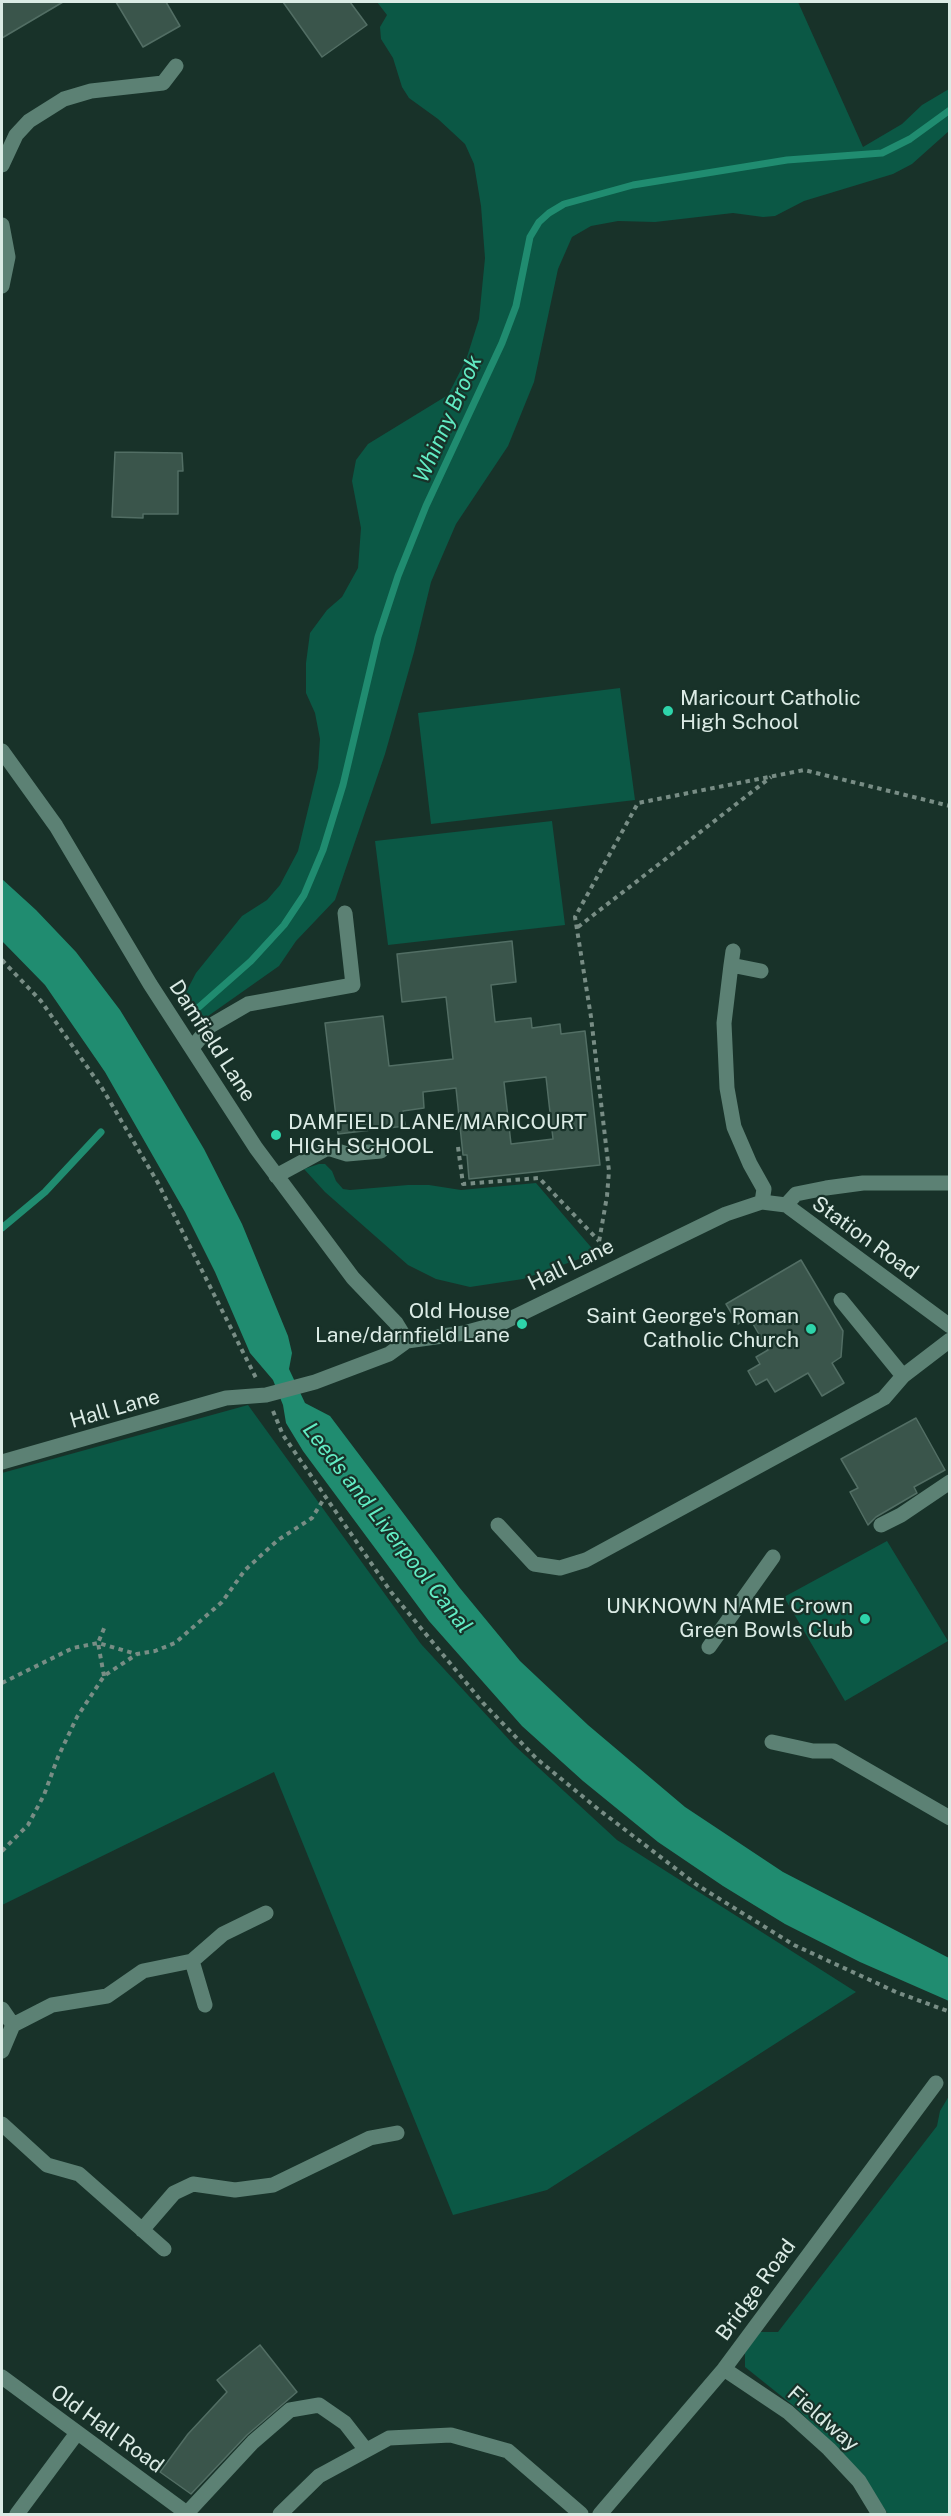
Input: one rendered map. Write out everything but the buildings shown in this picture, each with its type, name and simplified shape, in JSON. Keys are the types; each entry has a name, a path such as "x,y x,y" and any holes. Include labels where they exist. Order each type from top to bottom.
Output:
{"street":[{"path":"2,165 16,135 29,121 64,99 91,90 163,83 176,66"},
{"path":"2,225 8,257 2,286"},
{"name":"Damfield Lane","path":"2,751 56,826 150,984 276,1176 353,1278 396,1323 407,1341"},
{"path":"192,1048 210,1026 248,1004 353,985 345,913"},
{"path":"761,971 732,958 724,1023 727,1088 734,1126 750,1164 764,1189 762,1202"},
{"path":"276,1176 326,1149 347,1154 381,1151"},
{"path":"786,1205 796,1194 863,1183 950,1183"},
{"name":"Hall Lane","path":"2,1462 226,1398 271,1394 315,1382 389,1354 407,1341 464,1333 504,1322 726,1214 762,1202 786,1205"},
{"name":"Station Road","path":"786,1205 950,1326"},
{"path":"841,1300 903,1376"},
{"path":"498,1525 534,1564 560,1568 586,1560 884,1398 903,1376 950,1340"},
{"path":"880,1525 901,1515 950,1482"},
{"path":"709,1647 773,1557"},
{"path":"772,1742 813,1751 834,1751 950,1818"},
{"path":"2,2051 13,2025 52,2005 106,1996 143,1971 192,1961 223,1934 266,1913"},
{"path":"192,1961 205,2005"},
{"path":"2,2009 13,2025"},
{"name":"Bridge Road","path":"600,2514 724,2369 936,2083"},
{"path":"2,2124 47,2165 79,2174 164,2249"},
{"path":"142,2229 174,2193 194,2184 234,2190 273,2185 370,2138 397,2133"},
{"name":"Fieldway","path":"724,2369 788,2412 829,2449 859,2481 879,2514"},
{"name":"Old Hall Road","path":"2,2377 188,2514"},
{"path":"188,2514 253,2442 290,2410 319,2404 345,2423 366,2450"},
{"path":"17,2514 77,2433"},
{"path":"280,2514 319,2476 389,2438 451,2435 508,2451 581,2514"}],"path":[{"path":"599,1242 608,1196 609,1171 575,916 638,803 804,770 950,806"},
{"path":"578,927 773,776"},
{"path":"2,960 41,1001 102,1088 163,1193 271,1394 283,1435 391,1592 483,1703 537,1759 697,1885 794,1945 896,1992 950,2012"},
{"path":"458,1147 463,1184 539,1178 599,1242 603,1250"},
{"path":"2,1683 73,1648 98,1643 136,1654 155,1651 175,1643 222,1602 245,1570 278,1540 312,1518 325,1497"},
{"path":"104,1676 98,1643 105,1626"},
{"path":"2,1851 28,1825 44,1795 58,1757 77,1717 104,1676 136,1654"}],"shaded area":[{"path":"377,2 798,2 863,147 902,124 922,105 949,89 949,131 912,164 893,174 804,201 775,216 763,217 733,213 655,222 618,221 591,226 572,237 558,269 534,382 508,446 456,524 431,582 385,754 335,900 296,941 279,966 201,1021 185,994 196,973 242,916 267,900 280,885 298,851 318,768 320,739 315,713 306,693 306,663 310,633 327,610 342,597 358,568 361,528 352,481 356,460 368,444 448,395 466,360 479,319 485,258 481,206 474,164 465,144 438,119 409,98 402,87 393,58 381,39 380,27 387,15"},
{"path":"620,688 635,800 431,824 418,713"},
{"path":"552,821 565,925 388,945 375,841"},
{"path":"325,1164 343,1189 350,1190 429,1185 461,1190 536,1183 596,1253 523,1279 470,1287 436,1279 408,1265 325,1192 304,1169"},
{"path":"248,1405 421,1644 514,1745 617,1840 856,1992 547,2190 453,2215 274,1772 2,1905 2,1473"},
{"name":"UNKNOWN NAME Crown Green Bowls Club","path":"887,1541 948,1641 845,1701 784,1597"},
{"path":"949,2096 949,2514 888,2514 865,2479 833,2444 795,2407 745,2367 745,2353 760,2332 778,2332 937,2126 940,2111"}],"water":[{"name":"Leeds and Liverpool Canal","path":"2,879 36,910 76,952 120,1010 204,1149 242,1224 288,1336 292,1353 289,1369 305,1403 330,1416 459,1587 520,1661 588,1725 685,1807 783,1872 949,1958 949,2001 860,1962 785,1924 658,1842 583,1781 522,1726 429,1621 303,1451 286,1423 283,1405 273,1380 250,1353 215,1272 185,1212 105,1072 45,985 2,941"}],"waterway":[{"name":"Whinny Brook","path":"199,1007 251,961 284,925 304,895 323,850 343,785 378,637 398,576 426,506 502,343 516,306 530,237 539,222 564,204 633,185 787,160 882,153 910,139 950,110"},
{"name":"Whinny Brook","path":"2,1228 45,1192 101,1132"}],"place":[{"name":"Maricourt Catholic High School","path":"668,711"},
{"name":"DAMFIELD LANE/MARICOURT HIGH SCHOOL","path":"276,1135"},
{"name":"Old House Lane/darnfield Lane","path":"522,1324"},
{"name":"Saint George's Roman Catholic Church","path":"811,1329"},
{"name":"UNKNOWN NAME Crown Green Bowls Club","path":"865,1619"}]}
